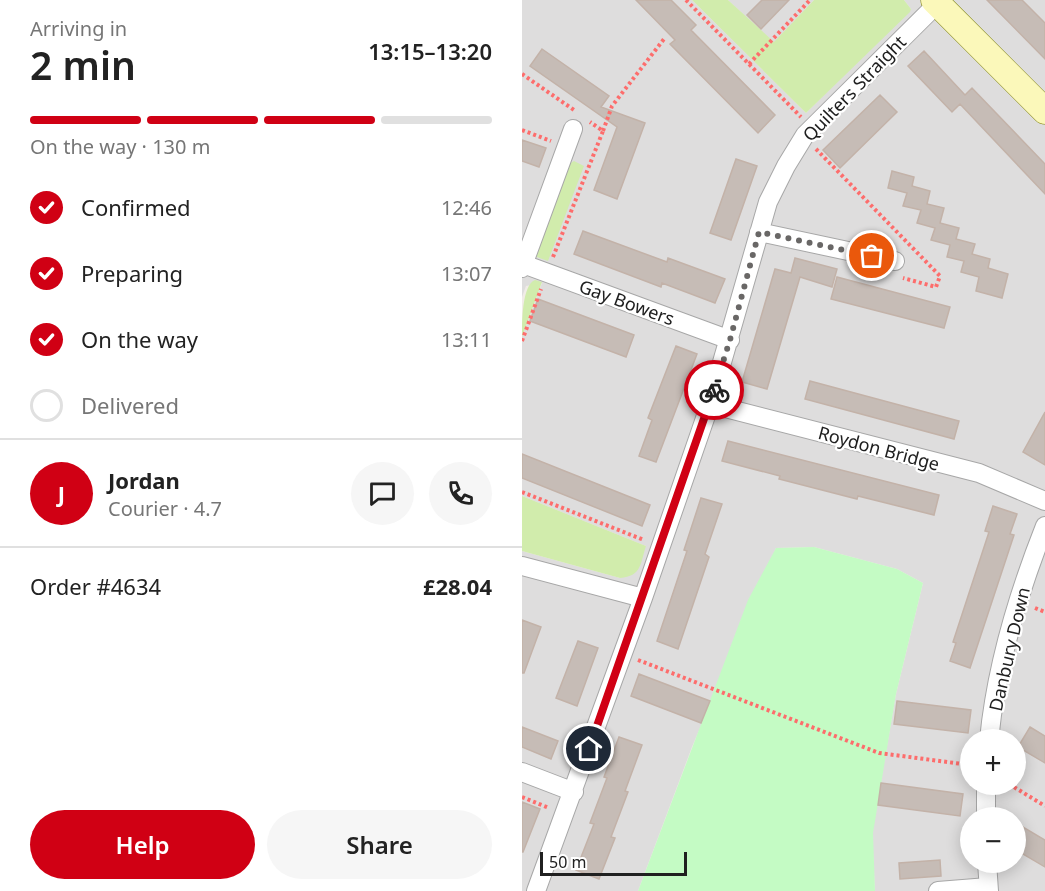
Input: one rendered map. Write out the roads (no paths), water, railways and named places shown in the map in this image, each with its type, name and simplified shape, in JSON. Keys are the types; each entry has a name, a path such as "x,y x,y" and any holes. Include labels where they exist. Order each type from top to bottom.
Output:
{"street":[{"path":"935,2 1045,111"},
{"name":"Quilters Straight","path":"536,891 574,792 710,404 759,232 777,184 805,135 935,2"},
{"name":"Gay Bowers","path":"578,120 523,266 730,340"},
{"path":"759,232 895,261"},
{"name":"Roydon Bridge","path":"710,404 979,473 1045,501"},
{"name":"Danbury Down","path":"991,729 1006,648 1037,570 1045,526"},
{"path":"522,566 643,598"},
{"path":"522,772 574,792"},
{"path":"938,891 988,889 987,873"}]}
